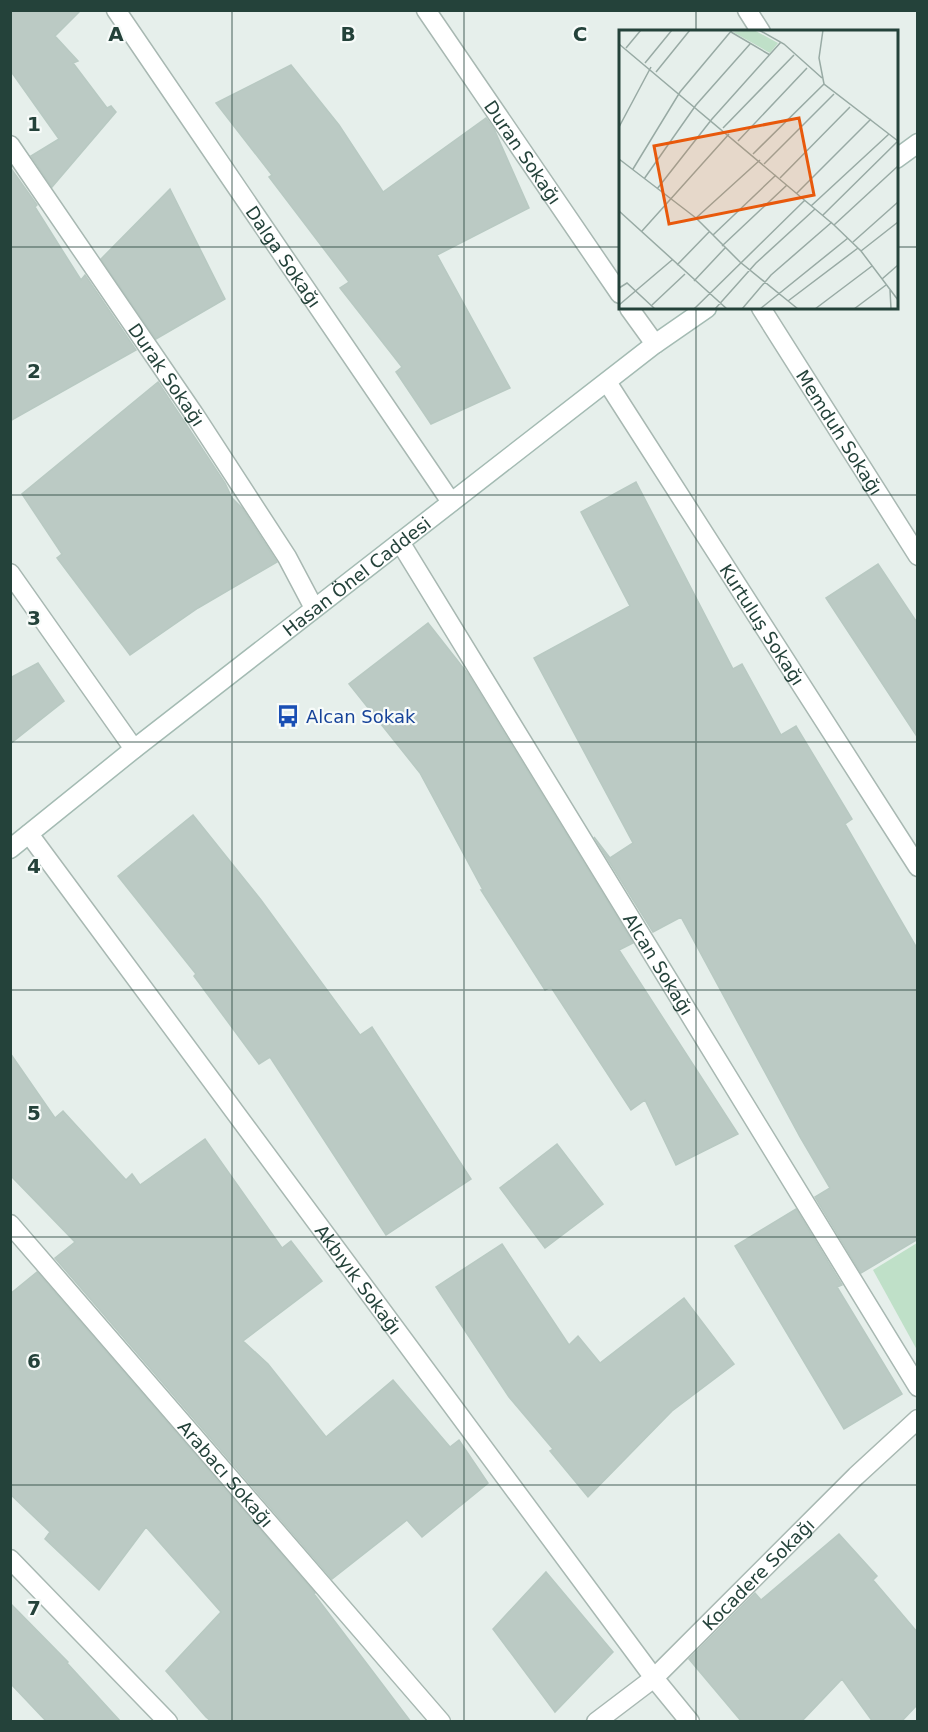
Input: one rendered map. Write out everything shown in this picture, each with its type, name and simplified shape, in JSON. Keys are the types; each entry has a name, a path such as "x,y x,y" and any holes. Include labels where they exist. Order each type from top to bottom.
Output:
{"street":[{"name":"Dalga Sokağı","path":"116,10 451,502"},
{"name":"Duran Sokağı","path":"426,10 619,291"},
{"path":"747,10 760,30"},
{"path":"898,158 918,143"},
{"name":"Durak Sokağı","path":"10,145 194,414 286,557 314,609"},
{"path":"630,309 655,344"},
{"name":"Hasan Önel Caddesi","path":"10,849 134,749 451,502 655,344 706,309"},
{"name":"Memduh Sokağı","path":"762,309 918,556"},
{"name":"Kurtuluş Sokağı","path":"607,382 918,867"},
{"name":"Alcan Sokağı","path":"400,542 918,1387"},
{"path":"10,573 134,749"},
{"name":"Akbıyık Sokağı","path":"29,834 654,1678 690,1722"},
{"name":"Arabacı Sokağı","path":"10,1224 441,1722"},
{"name":"Kocadere Sokağı","path":"596,1722 654,1678 856,1476 918,1419"},
{"path":"10,1559 168,1722"}],"green space":[{"path":"917,1243 917,1350 873,1270"}],"building":[{"path":"10,10 81,10 55,36 78,61 73,63 107,108 111,106 116,112 52,187 31,156 59,139 10,70"},
{"path":"291,65 339,125 383,192 486,118 494,129 529,208 437,255 510,388 431,424 396,372 402,367 340,288 349,282 269,177 272,175 216,103"},
{"path":"10,167 37,205 35,207 81,280 85,275 136,350 10,421"},
{"path":"170,189 225,299 156,339 101,259"},
{"path":"158,382 225,483 232,498 242,508 277,562 198,608 130,655 57,558 62,554 22,494"},
{"path":"636,482 733,669 742,664 781,735 796,726 852,819 845,824 918,950 918,1239 861,1273 815,1197 830,1188 681,917 653,932 594,837 610,858 633,843 534,658 630,606 581,512"},
{"path":"878,564 918,624 918,738 826,598"},
{"path":"428,623 468,674 633,943 619,950 738,1134 676,1165 645,1100 631,1110 551,987 545,990 481,890 483,890 420,773 349,684"},
{"path":"38,663 64,701 10,744 10,678"},
{"path":"193,815 261,900 360,1035 372,1027 471,1179 386,1235 270,1057 259,1064 194,976 196,974 118,876"},
{"path":"10,1053 55,1118 63,1111 126,1180 132,1174 140,1185 205,1139 282,1248 291,1241 322,1281 243,1341 268,1364 326,1437 393,1380 450,1447 459,1440 488,1483 422,1537 407,1520 332,1579 55,1258 75,1242 10,1175"},
{"path":"557,1144 603,1204 545,1248 500,1188"},
{"path":"796,1209 842,1285 837,1287 902,1394 844,1429 735,1246"},
{"path":"502,1244 569,1345 578,1336 600,1363 684,1298 734,1364 672,1411 588,1497 550,1451 553,1449 509,1397 436,1287"},
{"path":"37,1272 315,1593 411,1722 212,1722 166,1671 221,1612 146,1527 99,1590 45,1539 50,1532 10,1494 10,1294"},
{"path":"839,1534 877,1576 873,1580 918,1633 918,1704 901,1722 873,1722 842,1679 801,1722 742,1722 689,1659 755,1593 761,1600"},
{"path":"546,1572 613,1652 555,1712 493,1629"},
{"path":"10,1603 68,1662 121,1722 47,1722 10,1683"}],"place":[{"name":"Alcan Sokak","path":"288,716"}]}
